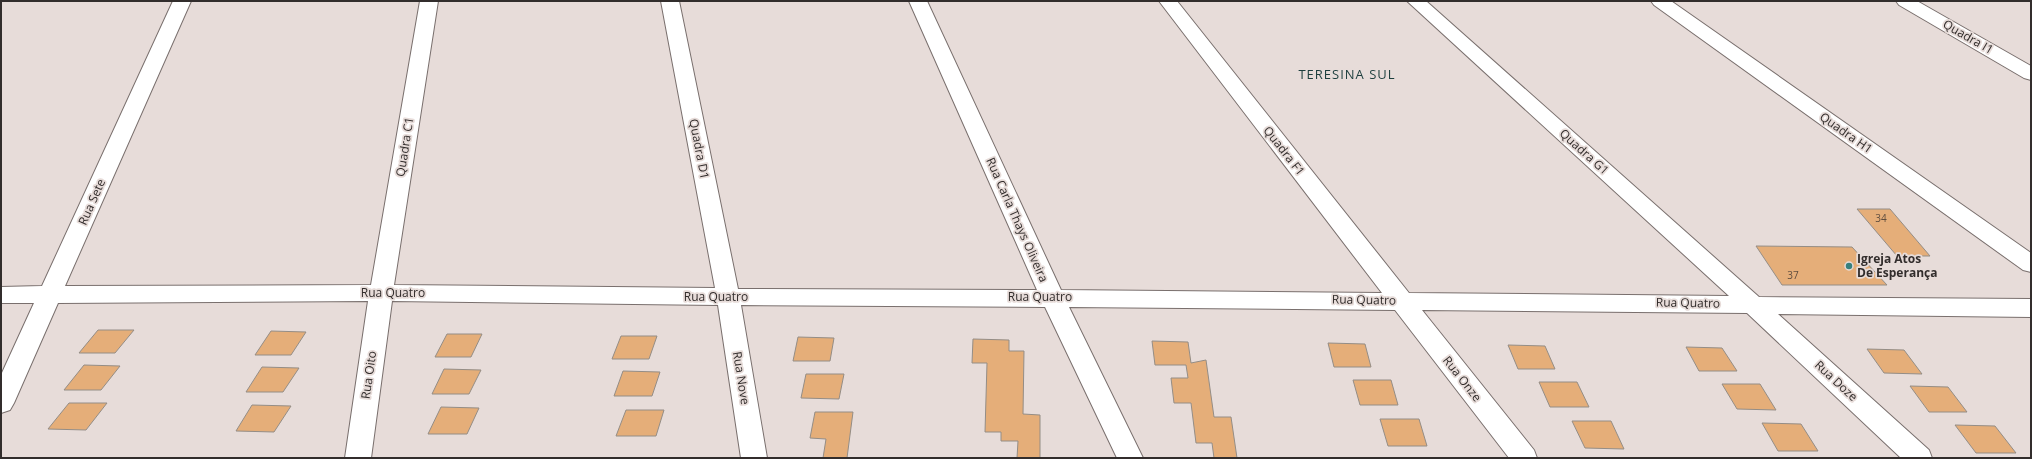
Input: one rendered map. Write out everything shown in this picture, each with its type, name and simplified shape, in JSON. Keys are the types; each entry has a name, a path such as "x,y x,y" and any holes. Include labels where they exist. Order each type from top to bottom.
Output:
{"street":[{"name":"Rua Sete","path":"1,403 182,1"},
{"name":"Quadra C1","path":"381,293 430,1"},
{"name":"Quadra D1","path":"670,1 728,297"},
{"name":"Rua Carla Thays Oliveira","path":"918,1 1052,297 1130,458"},
{"name":"Quadra F1","path":"1168,1 1401,301"},
{"name":"Quadra G1","path":"1416,1 1752,304"},
{"name":"Quadra H1","path":"1660,1 2031,264"},
{"name":"Quadra I1","path":"1905,1 2031,74"},
{"name":"Rua Quatro","path":"1,295 381,293 728,297 1052,297 2031,308"},
{"name":"Rua Oito","path":"358,458 381,293"},
{"name":"Rua Nove","path":"728,297 754,458"},
{"name":"Rua Onze","path":"1401,301 1524,458"},
{"name":"Rua Doze","path":"1752,304 1920,458"}],"building":[{"path":"1857,209 1890,209 1930,256 1897,256"},
{"path":"1756,246 1852,247 1887,285 1782,285"},
{"path":"98,330 134,330 115,353 79,353"},
{"path":"271,331 306,332 291,355 255,355"},
{"path":"447,334 482,334 471,357 435,357"},
{"path":"621,336 657,336 649,359 612,359"},
{"path":"798,337 834,338 830,361 793,361"},
{"path":"973,339 1009,340 1009,351 1024,351 1023,414 1040,415 1040,458 1017,458 1018,441 1001,441 1001,432 985,432 987,363 972,363"},
{"path":"1152,341 1188,342 1191,363 1206,360 1214,417 1231,417 1237,458 1214,458 1212,443 1196,443 1191,403 1174,403 1171,378 1188,378 1186,365 1155,365"},
{"path":"1328,343 1365,344 1371,367 1334,367"},
{"path":"1508,345 1545,346 1555,369 1518,369"},
{"path":"1686,347 1722,348 1737,371 1699,371"},
{"path":"1867,349 1904,350 1922,374 1884,373"},
{"path":"84,365 120,366 101,390 64,390"},
{"path":"262,367 299,368 283,392 246,392"},
{"path":"444,369 481,370 469,394 432,394"},
{"path":"623,371 660,372 652,396 614,396"},
{"path":"806,374 844,374 839,399 801,398"},
{"path":"1353,380 1391,380 1398,405 1360,405"},
{"path":"1539,382 1577,382 1589,407 1550,407"},
{"path":"1722,384 1760,384 1776,410 1737,409"},
{"path":"1910,386 1948,387 1967,412 1929,412"},
{"path":"69,403 107,403 86,430 48,429"},
{"path":"252,405 291,406 274,432 236,431"},
{"path":"441,407 479,408 467,434 428,434"},
{"path":"626,410 664,410 656,436 616,436"},
{"path":"815,412 853,412 847,458 823,458 826,439 810,438"},
{"path":"1380,419 1419,419 1427,446 1388,446"},
{"path":"1572,421 1611,421 1624,449 1585,448"},
{"path":"1762,423 1801,424 1818,451 1778,451"},
{"path":"1955,425 1995,426 2016,453 1976,453"}],"place":[{"name":"Igreja Atos De Esperança","path":"1849,266"}],"district":[{"name":"TERESINA SUL","path":"1347,74"}]}
